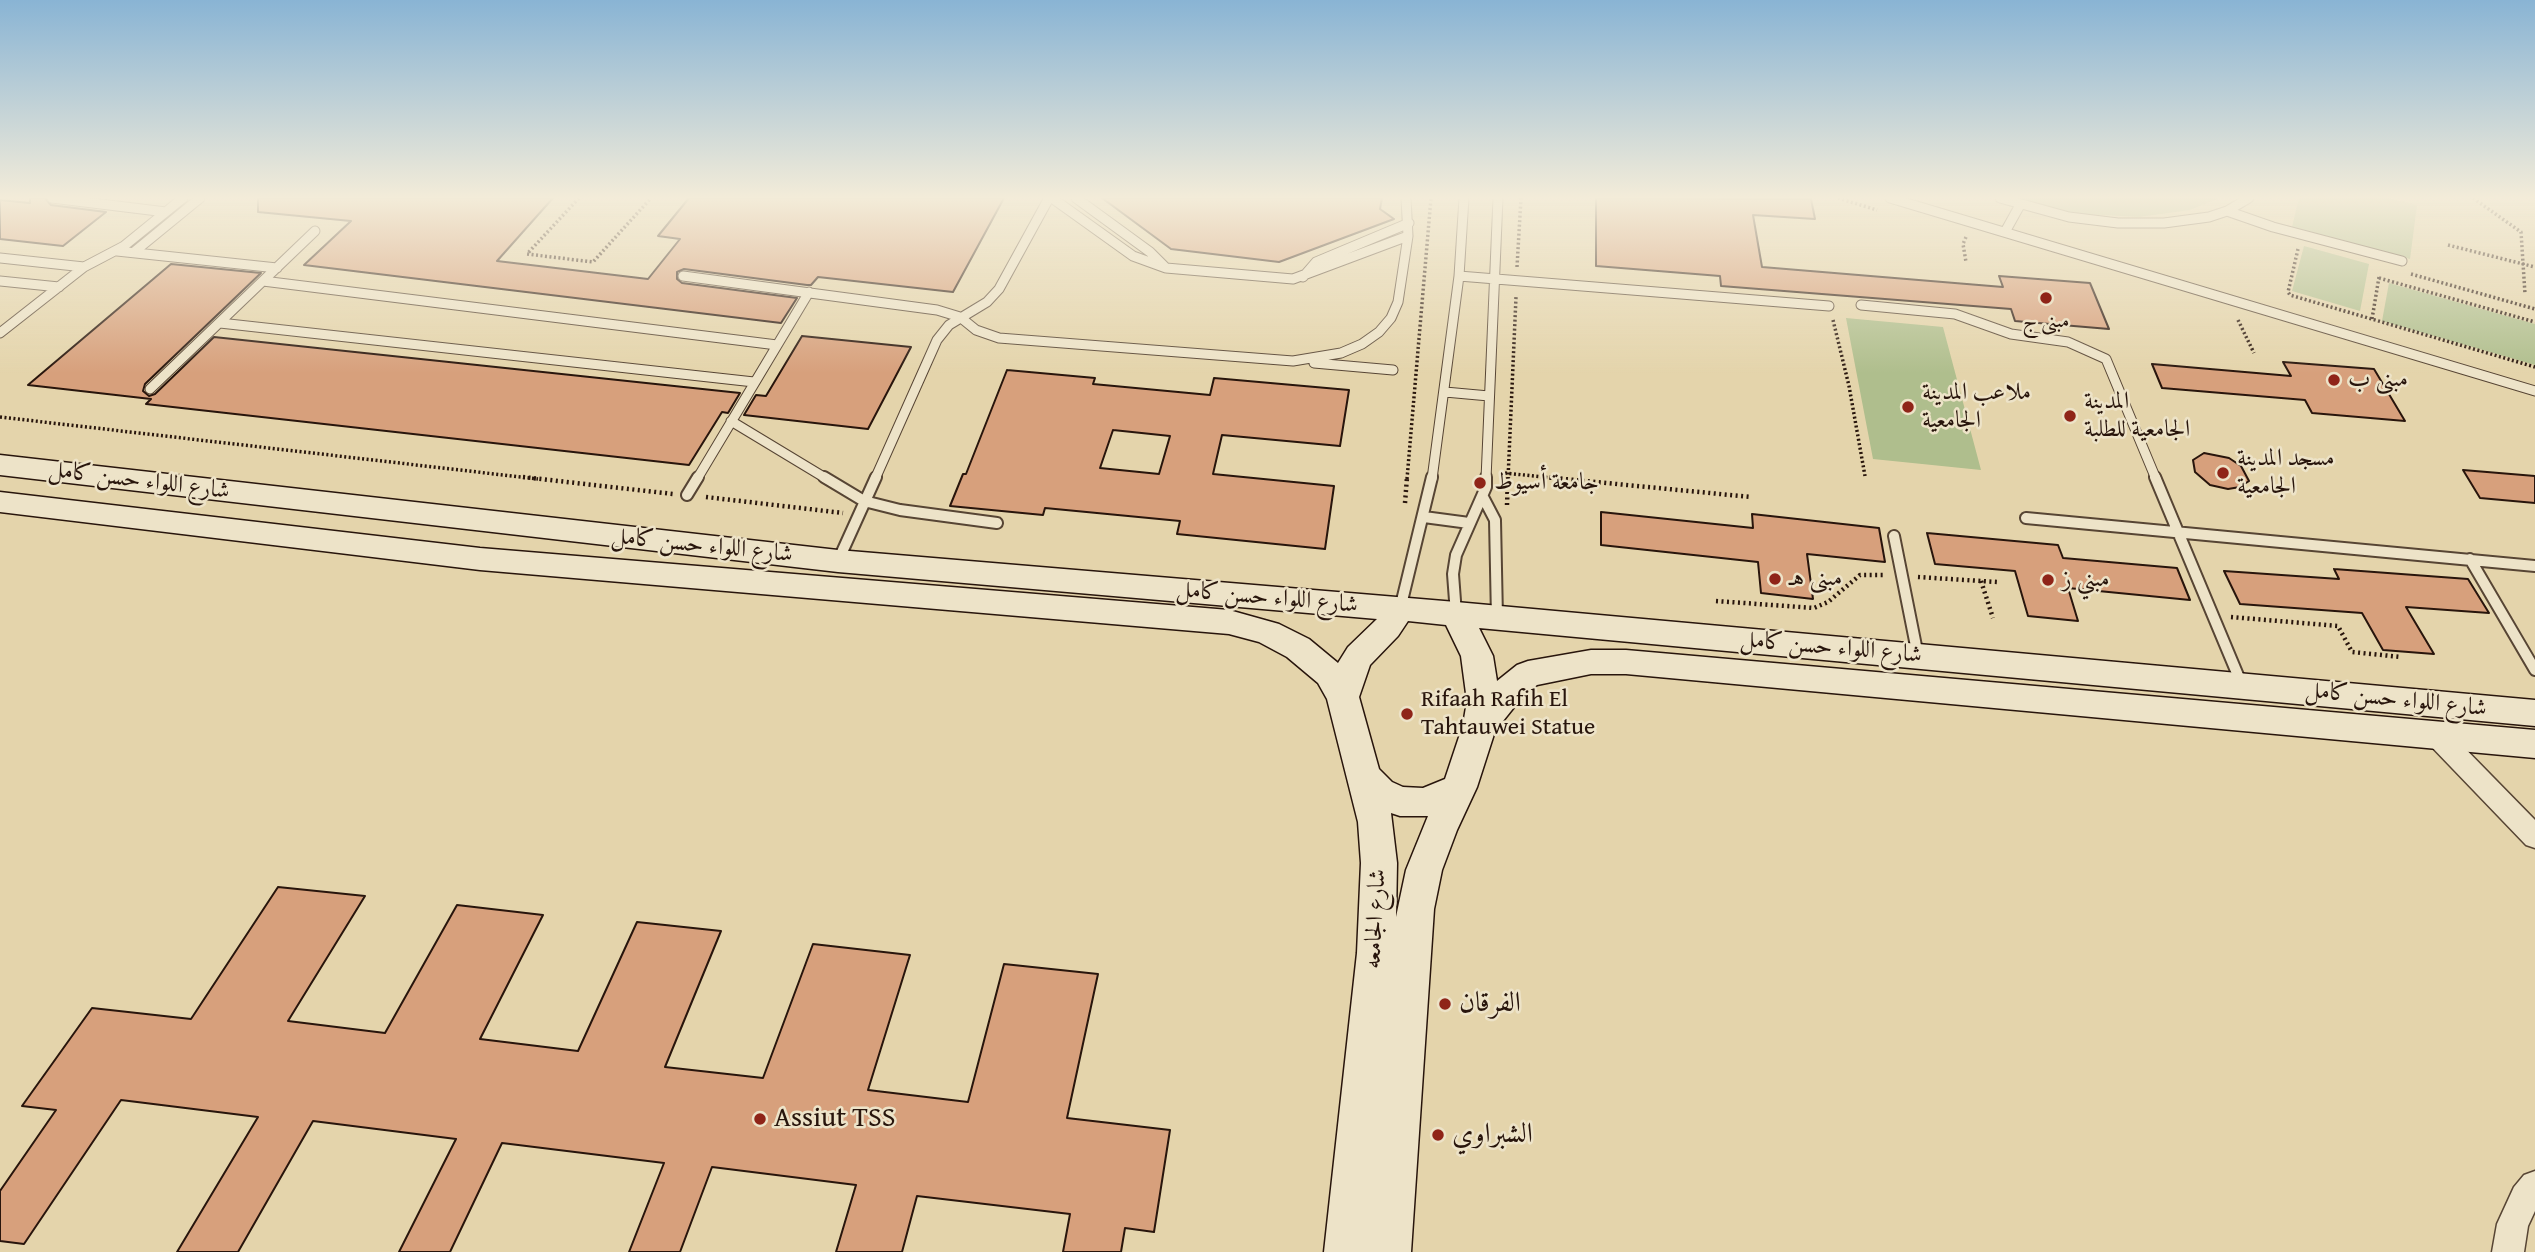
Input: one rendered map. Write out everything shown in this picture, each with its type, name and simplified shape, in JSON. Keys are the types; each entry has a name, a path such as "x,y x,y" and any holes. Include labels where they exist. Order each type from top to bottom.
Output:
{"main road":[{"name":"شارع اللواء حسن كامل","path":"0,465 838,561 1456,614 2535,713"},
{"name":"شارع اللواء حسن كامل","path":"0,502 480,559 1228,622 1268,632 1298,649 1329,674 1343,697"},
{"path":"480,559 506,524"},
{"path":"1343,697 1348,676 1359,656 1387,628 1400,609"},
{"name":"شارع الجامعه","path":"1388,1252 1415,909 1424,870 1439,830 1460,787 1480,725 1482,678 1468,635 1456,614"},
{"name":"شارع اللواء حسن كامل","path":"1480,725 1511,687 1528,674 1591,662 1626,662 2535,744"},
{"path":"2281,689 2299,722"},
{"name":"شارع الجامعه","path":"1343,697 1376,822 1379,863 1376,953 1346,1252"},
{"path":"1366,778 1380,792 1400,801 1423,803 1443,798 1460,787"},
{"path":"1379,863 1424,870"}],"street":[{"path":"2436,735 2526,820 2535,837"},
{"path":"2508,1252 2513,1224 2525,1198 2535,1186"}],"lane":[{"path":"0,333 84,267 106,256"},
{"path":"174,256 277,268"},
{"path":"150,389 289,256"},
{"path":"838,561 937,340 960,317 980,307 999,289 1018,256"},
{"path":"1132,256 1166,268 1282,280 1303,277 1356,256"},
{"path":"1154,256 1166,268"},
{"path":"1303,277 1316,262 1329,256"},
{"path":"1293,361 1341,353 1362,344 1379,332 1391,318 1398,302 1405,256"},
{"path":"1400,609 1432,484 1460,256"},
{"path":"1456,614 1453,574 1459,544 1483,496 1487,472 1495,256"},
{"path":"2086,256 2535,391"},
{"path":"2385,256 2402,261"},
{"path":"0,258 84,267"},
{"path":"683,276 937,310 960,317 976,330 999,338 1393,370"},
{"path":"1459,276 1829,306"},
{"path":"0,281 59,286"},
{"path":"263,281 777,345"},
{"path":"687,495 809,292"},
{"path":"1861,305 1955,314 2011,334 2068,342 2106,359 2242,685"},
{"path":"219,323 754,382"},
{"path":"1445,392 1489,396"},
{"path":"731,421 864,501 900,510 997,523"},
{"path":"1483,496 1495,520 1497,618"},
{"path":"1424,517 1469,523"},
{"path":"2026,518 2535,566"},
{"path":"1894,536 1918,656"},
{"path":"2470,559 2535,670"}],"path":[{"path":"547,256 593,262 598,256"},
{"path":"1405,505 1426,256"},
{"path":"1506,510 1518,256"},
{"path":"1965,256 1966,262"},
{"path":"2296,256 2288,294 2535,368"},
{"path":"2494,256 2535,267"},
{"path":"2523,256 2525,294"},
{"path":"2372,319 2381,266"},
{"path":"2407,273 2535,309"},
{"path":"2379,278 2535,322"},
{"path":"1829,306 1849,386 1865,476"},
{"path":"2237,319 2254,353"},
{"path":"0,418 858,515"},
{"path":"1487,472 1751,497"},
{"path":"1716,601 1814,608 1828,602 1860,575 1997,582"},
{"path":"1981,581 1993,618"},
{"path":"2213,615 2338,626 2352,652 2401,657"}],"green space":[{"path":"2301,256 2342,256 2369,264 2360,311 2292,291"},
{"path":"2389,283 2535,324 2535,365 2382,321"},
{"path":"1846,318 1943,327 1981,470 1873,459"}],"building":[{"path":"313,256 501,256 497,261 648,279 666,256 972,256 953,292 818,277 811,285 807,285 684,269 677,272 677,279 682,283 797,298 781,323 304,265"},
{"path":"1233,256 1294,256 1279,262"},
{"path":"1596,256 1760,256 1762,267 2003,287 1999,276 2090,283 2109,329 2015,321 2011,309 1721,286 1720,276 1596,266"},
{"path":"171,264 261,273 145,384 143,391 149,396 155,394 214,337 740,393 728,413 722,412 689,465 146,404 151,399 28,385"},
{"path":"802,336 911,347 868,429 744,415 756,395 766,396"},
{"path":"2283,362 2374,369 2405,421 2312,413 2305,400 2162,388 2152,364 2291,376"},
{"path":"1007,370 1095,378 1093,384 1210,395 1214,378 1349,390 1340,446 1222,435 1213,474 1334,486 1325,549 1177,534 1180,521 1045,508 1043,515 950,506 963,474 966,474","holes":["1113,430 1170,436 1159,474 1100,468"]},
{"path":"2204,453 2229,458 2241,466 2249,481 2240,487 2228,489 2210,485 2195,472 2193,460"},
{"path":"2463,470 2535,476 2535,503 2480,498"},
{"path":"1601,512 1753,528 1752,514 1879,528 1885,562 1807,554 1813,599 1761,593 1758,562 1601,545"},
{"path":"1927,533 2058,545 2063,558 2177,568 2190,600 2068,588 2078,621 2028,616 2015,571 1935,564"},
{"path":"2334,569 2468,579 2489,613 2406,607 2434,654 2383,650 2362,613 2240,604 2224,571 2339,579"},
{"path":"278,887 365,896 288,1021 385,1033 457,905 543,915 480,1039 578,1051 637,922 721,931 665,1067 763,1078 813,944 910,955 868,1090 968,1102 1004,964 1098,974 1067,1118 1170,1130 1154,1232 1125,1228 1121,1252 1063,1252 1070,1214 917,1196 902,1252 836,1252 856,1185 712,1167 680,1252 629,1252 664,1163 502,1143 450,1252 399,1252 456,1139 313,1121 238,1252 177,1252 258,1117 121,1100 24,1244 0,1241 0,1191 56,1110 22,1106 92,1008 191,1019"}],"place":[{"name":"مبنى ج","path":"2046,298"},
{"name":"مبنى ب","path":"2334,380"},
{"name":"ملاعب المدينة الجامعية","path":"1908,407"},
{"name":"المدينة الجامعية للطلبة","path":"2070,416"},
{"name":"مسجد المدينة الجامعية","path":"2223,473"},
{"name":"جامعة أسيوط","path":"1480,483"},
{"name":"مبنى هـ","path":"1775,579"},
{"name":"مبني ز","path":"2048,580"},
{"name":"Rifaah Rafih El Tahtauwei Statue","path":"1407,714"},
{"name":"الفرقان","path":"1445,1004"},
{"name":"Assiut TSS","path":"760,1119"},
{"name":"الشبراوي","path":"1438,1135"}]}
